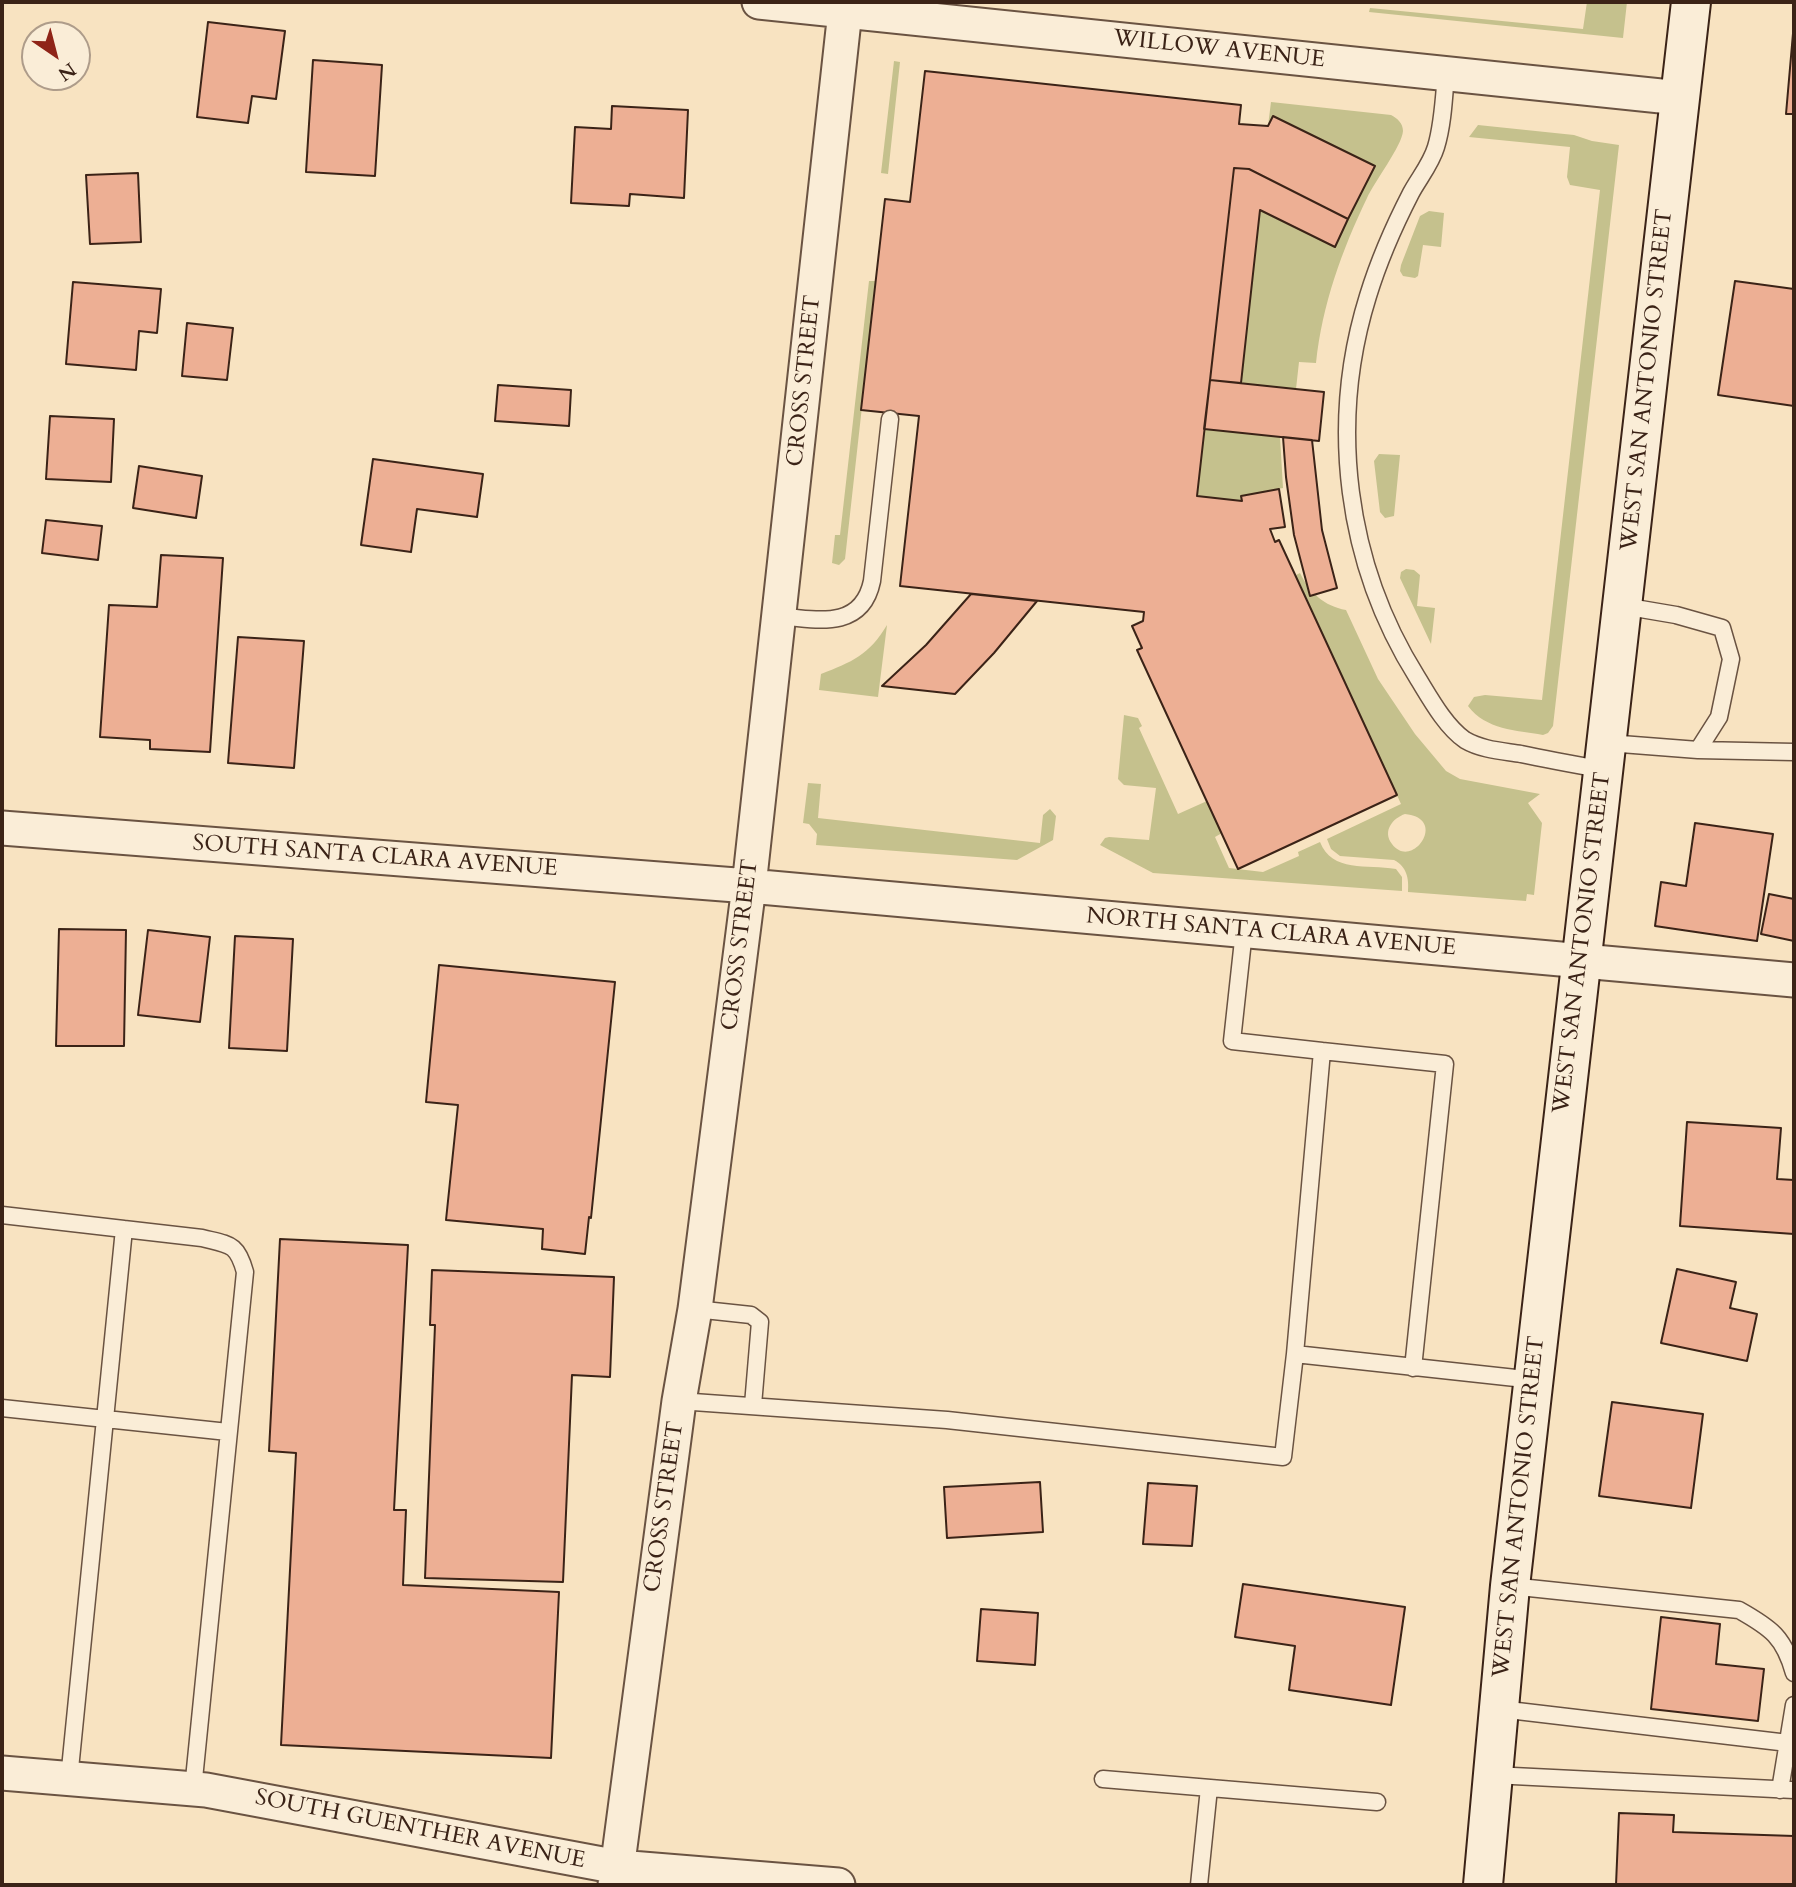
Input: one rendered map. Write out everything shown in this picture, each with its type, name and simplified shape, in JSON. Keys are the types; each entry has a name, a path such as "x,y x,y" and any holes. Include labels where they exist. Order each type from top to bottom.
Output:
{"main road":[{"name":"WEST SAN ANTONIO STREET","path":"1483,1885 1510,1586 1691,2"}],"street":[{"name":"WILLOW AVENUE","path":"759,2 845,7 1446,74 1680,97"},
{"name":"CROSS STREET","path":"617,1876 679,1401 695,1309 749,887 845,7"},
{"name":"SOUTH SANTA CLARA AVENUE","path":"2,828 749,887"},
{"name":"NORTH SANTA CLARA AVENUE","path":"749,887 1794,980"},
{"name":"SOUTH GUENTHER AVENUE","path":"2,1773 193,1789 617,1876 838,1885"}],"lane":[{"path":"1446,74 1436,147 1401,213 1367,298 1357,340 1346,443 1351,496 1362,553 1377,598 1408,662 1455,731 1470,742 1483,747 1606,757 1698,750 1794,752"},
{"path":"780,617 827,621 849,614 866,600 872,581 890,419"},
{"path":"1623,606 1676,615 1722,628 1731,659 1719,717 1698,750"},
{"path":"1244,931 1231,1041 1445,1064 1413,1368"},
{"path":"679,1401 947,1420 1283,1457 1322,1051"},
{"path":"2,1215 202,1238 226,1244 239,1253 245,1272 193,1789"},
{"path":"69,1779 124,1229"},
{"path":"695,1309 751,1315 760,1322 753,1405"},
{"path":"1295,1354 1534,1380"},
{"path":"2,1408 228,1432"},
{"path":"1510,1586 1739,1611 1768,1626 1788,1651 1794,1673"},
{"path":"1493,1775 1787,1790 1788,1743 1794,1705"},
{"path":"1500,1709 1788,1743"},
{"path":"1103,1779 1377,1802"},
{"path":"1199,1885 1209,1788"}],"shaded area":[{"path":"1587,2 1627,2 1623,38 1369,12 1370,8 1583,29"},
{"path":"894,61 900,62 888,174 881,173"},
{"path":"1271,102 1391,115 1399,121 1403,131 1398,146 1371,191 1349,238 1328,299 1316,363 1299,362 1296,389 1241,383 1260,210 1335,246 1375,166 1273,116 1268,126"},
{"path":"1478,125 1574,135 1619,145 1553,726 1543,735 1493,724 1475,714 1468,706 1474,697 1485,695 1542,700 1600,190 1570,185 1567,177 1570,147 1469,137"},
{"path":"1429,211 1444,213 1441,247 1423,245 1418,276 1403,276 1401,265 1420,216"},
{"path":"869,281 876,281 845,559 839,565 832,563 835,535 840,535"},
{"path":"1204,429 1280,437 1283,488 1241,496 1242,501 1197,496"},
{"path":"1379,454 1400,455 1394,516 1385,518 1380,512 1374,461"},
{"path":"1406,569 1414,570 1420,575 1417,606 1435,608 1431,644 1400,578 1401,572"},
{"path":"1300,573 1308,587 1324,602 1346,610 1378,679 1415,734 1446,771 1460,779 1540,794 1528,803 1542,823 1534,895 1527,894 1526,901 1408,892 1406,873 1394,860 1340,856 1331,849 1327,839 1401,804 1296,575","holes":["1405,814 1418,818 1424,824 1422,841 1409,851 1400,851 1389,839 1390,826"]},
{"path":"887,625 878,697 819,690 821,674 842,666 866,651"},
{"path":"1124,715 1138,718 1142,726 1139,728 1178,814 1207,801 1222,833 1215,837 1229,868 1263,872 1299,856 1298,852 1320,842 1333,859 1342,863 1396,869 1402,877 1402,891 1153,873 1100,845 1109,837 1149,840 1156,788 1124,785 1118,779"},
{"path":"808,783 821,784 818,818 1040,843 1043,815 1050,809 1056,816 1053,840 1017,860 816,845 817,834 809,824 803,823"}],"building":[{"path":"208,22 285,31 276,99 252,96 248,123 197,117"},
{"path":"1794,22 1794,114 1786,114"},
{"path":"313,60 382,65 375,176 306,172"},
{"path":"925,71 1241,105 1239,124 1268,126 1273,116 1375,166 1348,219 1249,169 1234,168 1197,496 1242,501 1241,496 1279,489 1285,527 1270,529 1275,542 1279,540 1397,795 1238,869 1137,650 1142,648 1132,626 1143,621 1144,612 900,586 919,416 861,410 885,199 910,202"},
{"path":"612,106 688,110 684,198 630,194 629,206 571,203 575,127 611,129"},
{"path":"1234,168 1249,169 1348,219 1335,247 1260,210 1241,383 1210,380"},
{"path":"138,173 141,242 90,244 86,175"},
{"path":"1735,281 1794,289 1794,406 1718,395"},
{"path":"73,282 161,289 157,333 139,331 136,370 66,364"},
{"path":"187,323 233,328 227,380 182,376"},
{"path":"1210,380 1324,392 1319,441 1204,429"},
{"path":"498,385 571,390 569,426 495,421"},
{"path":"50,416 114,419 111,482 46,479"},
{"path":"1283,437 1312,440 1322,530 1337,588 1310,596 1294,535"},
{"path":"373,459 483,474 477,517 417,509 411,552 361,545"},
{"path":"139,466 202,476 196,518 133,508"},
{"path":"46,520 102,526 98,560 42,553"},
{"path":"161,555 223,558 210,752 150,749 150,740 100,737 109,605 157,607"},
{"path":"971,594 1037,601 994,653 955,694 882,686 926,645"},
{"path":"238,637 304,641 294,768 228,763"},
{"path":"1695,823 1773,834 1757,941 1655,926 1661,882 1686,886"},
{"path":"1769,894 1794,899 1794,941 1761,934"},
{"path":"59,929 126,930 124,1046 56,1046"},
{"path":"148,930 210,937 200,1022 138,1015"},
{"path":"235,936 293,939 287,1051 229,1048"},
{"path":"439,965 615,982 585,1254 542,1249 543,1229 446,1220 458,1105 426,1102"},
{"path":"1687,1122 1781,1128 1777,1179 1794,1180 1794,1234 1680,1226"},
{"path":"280,1239 408,1245 394,1510 406,1510 403,1585 559,1592 551,1758 281,1745 296,1453 269,1451"},
{"path":"1677,1269 1736,1282 1730,1308 1757,1314 1747,1361 1661,1343"},
{"path":"432,1270 614,1277 610,1377 572,1375 563,1582 425,1578 435,1325 430,1325"},
{"path":"1612,1402 1703,1414 1691,1508 1599,1496"},
{"path":"1040,1482 1043,1532 947,1538 944,1487"},
{"path":"1148,1483 1197,1486 1192,1546 1143,1544"},
{"path":"1243,1584 1405,1607 1391,1705 1289,1690 1295,1646 1235,1637"},
{"path":"981,1609 1038,1613 1035,1665 977,1661"},
{"path":"1661,1617 1720,1624 1716,1664 1764,1669 1758,1721 1651,1709"},
{"path":"1619,1813 1674,1815 1673,1832 1794,1836 1794,1885 1616,1885"}]}
